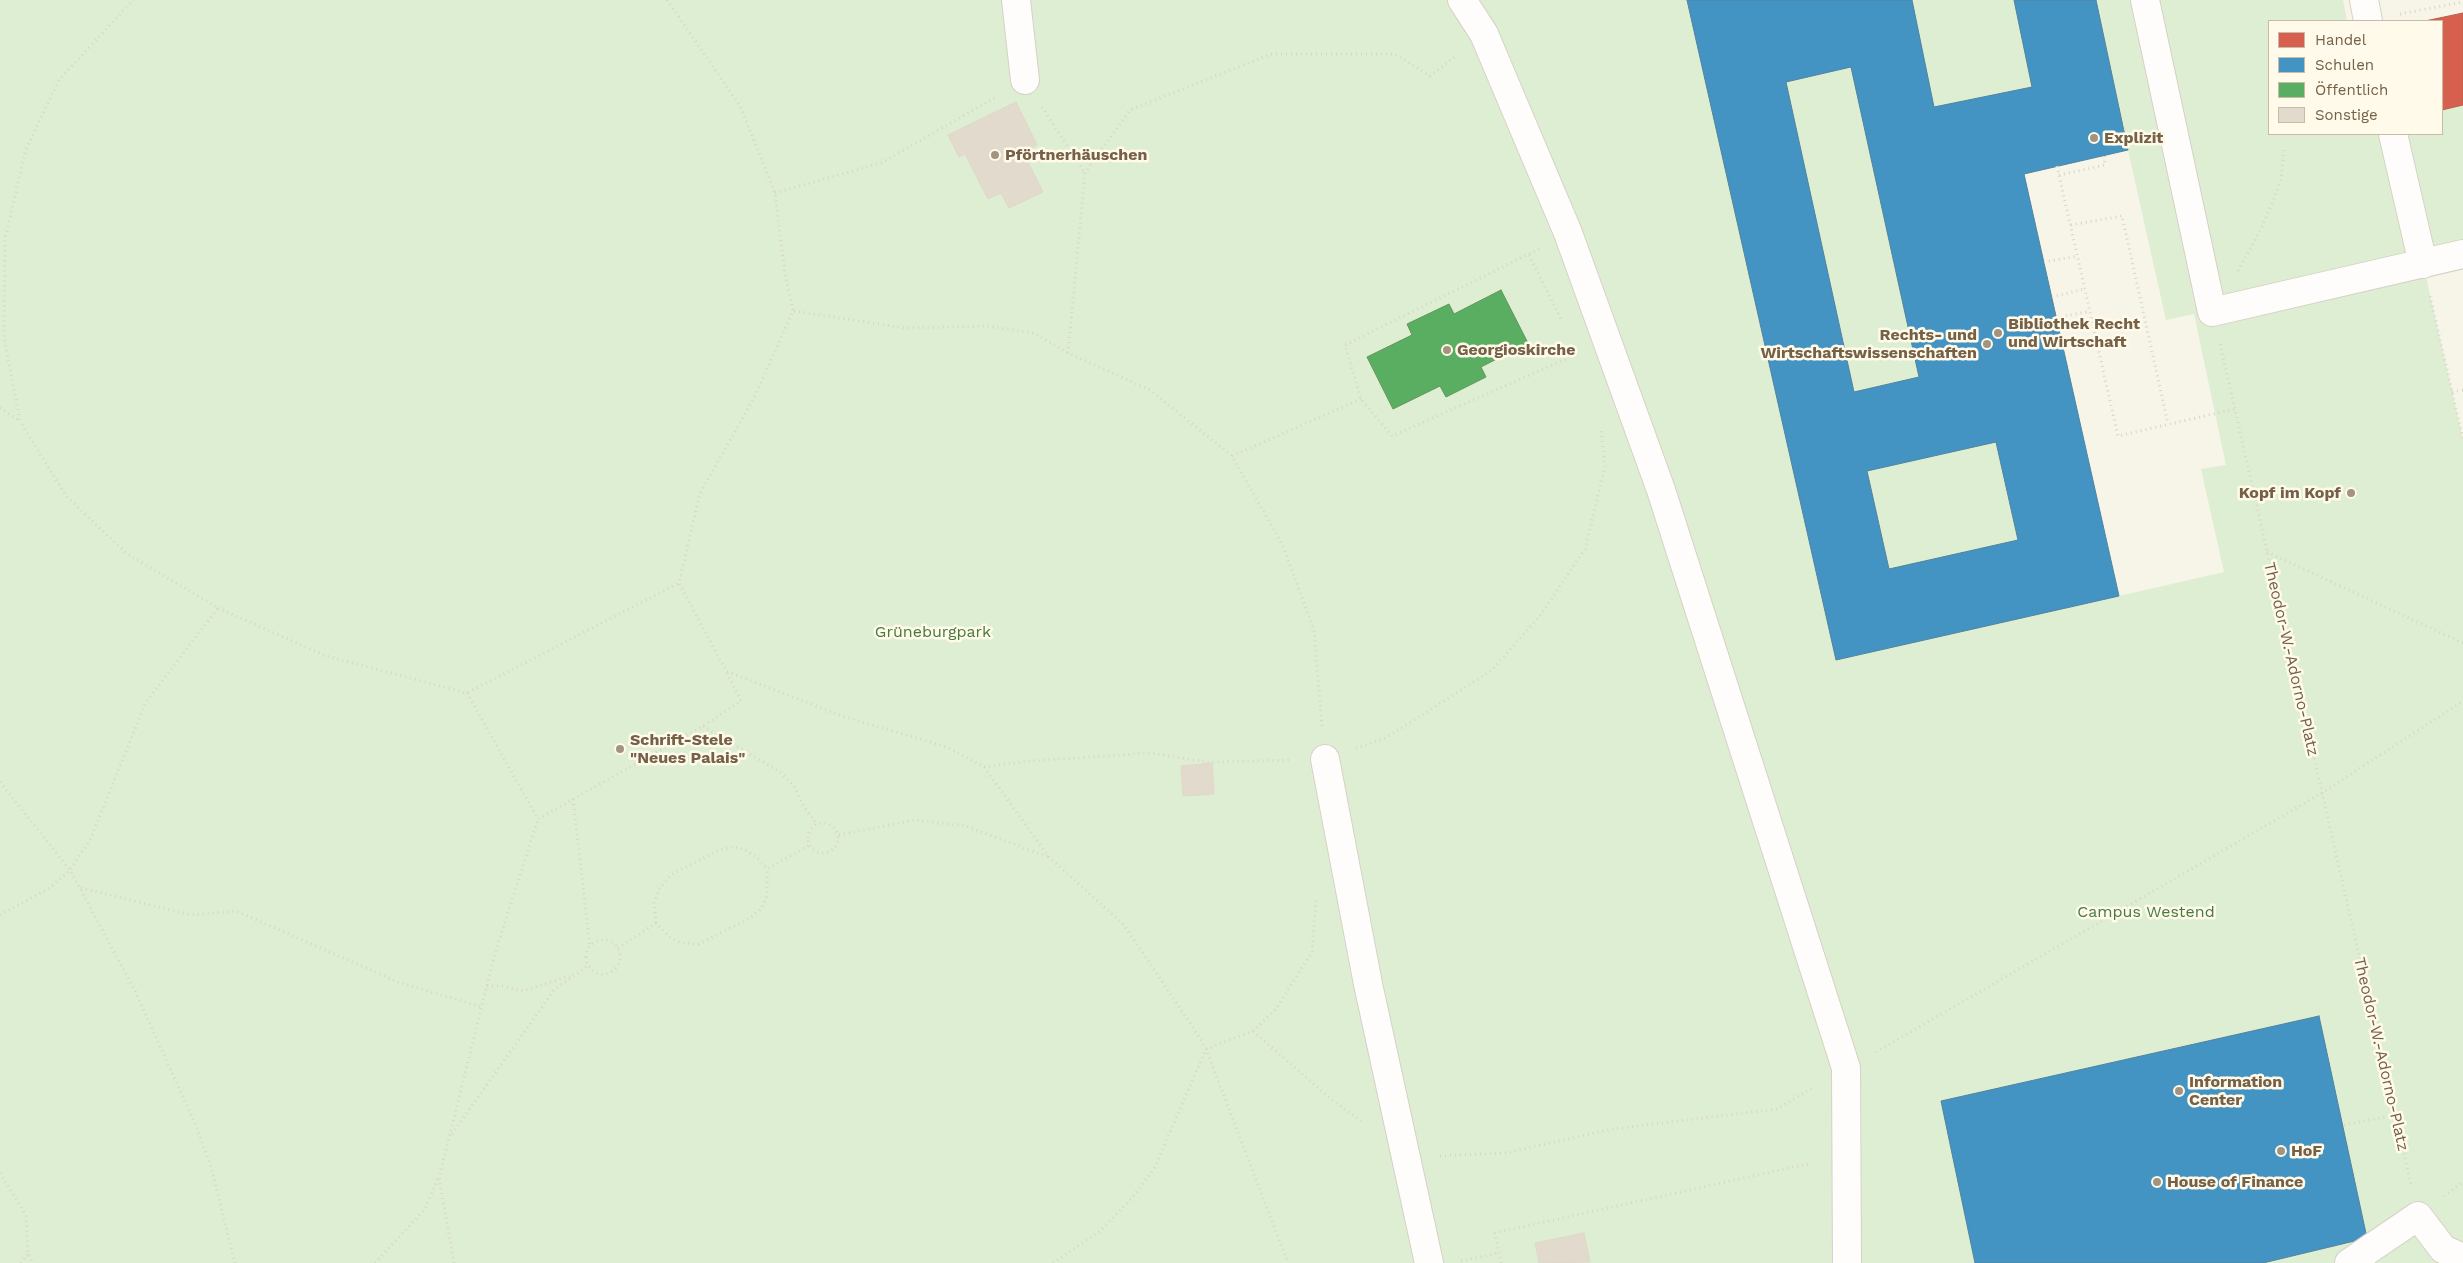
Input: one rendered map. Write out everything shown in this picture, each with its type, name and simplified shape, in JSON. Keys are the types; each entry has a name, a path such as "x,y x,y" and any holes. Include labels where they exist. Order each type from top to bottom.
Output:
{"street":[{"path":"1016,0 1025,80"},
{"path":"1462,0 1484,34 1568,233 1661,490 1846,1068 1847,1263"},
{"path":"2145,0 2212,312 2463,254"},
{"path":"2394,135 2423,264"},
{"path":"1325,759 1368,984 1428,1263"},
{"path":"2349,1263 2418,1216 2443,1249 2463,1258"}],"path":[{"path":"134,0 59,80 26,148 4,238 4,337 20,421 66,496 126,552 218,608 326,656 467,693 679,583"},
{"path":"375,1263 425,1209 439,1178 495,953 538,819 703,726 741,701 679,583 700,494 753,400 793,311 785,274 775,192 740,106 667,0"},
{"path":"2367,14 2463,2"},
{"path":"1068,353 1085,173 1130,110 1271,54 1395,54 1430,76 1484,34"},
{"path":"775,192 881,163 1025,80 1085,173"},
{"path":"2212,312 2262,227 2281,181 2284,149"},
{"path":"2059,175 2105,165 2104,156"},
{"path":"2057,166 2118,436 2235,409"},
{"path":"2071,225 2122,216 2168,424"},
{"path":"1568,233 1529,255 1345,345 1361,399 1392,436 1578,354 1574,346"},
{"path":"1529,255 1566,329"},
{"path":"2044,262 2078,256"},
{"path":"2423,264 2463,439"},
{"path":"2052,297 2085,289"},
{"path":"793,311 905,328 987,326 1034,333 1068,353 1150,390 1232,456 1282,546 1314,630 1325,759"},
{"path":"2056,318 2090,311"},
{"name":"Theodor-W.-Adorno-Platz","path":"2212,312 2418,1216"},
{"path":"2452,392 2463,390"},
{"path":"1232,456 1361,399"},
{"path":"0,408 20,421"},
{"path":"984,767 1031,760 1150,753 1208,762 1325,759 1384,738 1491,671 1539,617 1585,549 1605,467 1600,420"},
{"path":"2267,552 2463,643"},
{"path":"0,915 51,887 70,870 90,840 146,702 218,608"},
{"path":"726,671 839,715 947,747 984,767 1049,857 1124,925 1206,1049 1288,1263"},
{"path":"467,693 538,819"},
{"path":"1253,1031 1332,1100 1404,1152 1425,1157 1505,1153 1613,1129 1777,1109 2322,793 2463,701"},
{"path":"703,726 780,772 794,786 804,807 817,824"},
{"path":"0,782 70,870 135,991 197,1128 211,1167 235,1263"},
{"path":"573,799 590,946 587,955 589,965 597,972 609,973 618,965 620,960 618,948 615,944 599,940 590,946"},
{"path":"839,835 914,820 966,826 1049,857"},
{"path":"817,824 830,825 839,835 838,845 826,854 816,852 810,845 808,835 813,826 817,824"},
{"path":"767,869 810,845"},
{"path":"733,847 744,849 759,859 767,869 767,896 761,909 750,918 699,944 682,943 671,938 656,923 654,902 659,889 671,875 720,850 733,847"},
{"path":"81,888 191,915 236,911 398,982 482,1008"},
{"path":"1053,1263 1100,1231 1132,1198 1155,1167 1206,1049 1253,1031 1276,1009 1312,952 1316,894"},
{"path":"618,948 656,923"},
{"path":"450,1137 554,990 589,965"},
{"path":"487,986 502,986 523,991 566,977 571,978"},
{"path":"2344,1125 2395,1115"},
{"path":"1501,1263 1495,1233 1847,1154"},
{"path":"0,1173 26,1215 28,1254 33,1263"},
{"path":"439,1178 454,1263"},
{"path":"21,1263 28,1254"}],"green space":[{"name":"Grüneburgpark","path":"0,0 2343,0 2347,20 2268,20 2268,135 2443,135 2443,110 2463,105 2463,254 2423,264 2463,439 2463,1263 0,1263","holes":["2128,150 2166,320 2194,314 2226,465 2201,469 2224,572 2119,596 2024,174"]}],"building: Handel":[{"path":"2463,13 2463,105 2443,110 2443,20 2430,20"}],"building: Schulen":[{"name":"Rechts- und Wirtschaftswissenschaften","path":"1687,0 1912,0 1934,107 2032,87 2014,0 2096,0 2128,150 2024,174 2119,596 1836,660","holes":["1851,67 1919,377 1854,392 1786,82","1996,442 2018,540 1889,569 1867,471"]},
{"name":"House of Finance","path":"2319,1016 2367,1238 2263,1263 1975,1263 1941,1101"}],"building: Öffentlich":[{"name":"Georgioskirche","path":"1501,290 1528,343 1481,367 1486,377 1446,397 1440,386 1393,409 1367,357 1412,335 1407,324 1449,304 1454,314"}],"building: Sonstige":[{"name":"Pförtnerhäuschen","path":"1016,102 1037,145 1023,152 1043,192 1009,208 1001,193 988,199 965,154 959,157 948,135"},
{"path":"1212,763 1214,794 1183,796 1181,766"},
{"path":"1584,1233 1590,1262 1539,1263 1535,1243"}],"place":[{"name":"Explizit","path":"2094,138"},
{"name":"Pförtnerhäuschen","path":"995,155"},
{"name":"Bibliothek Recht und Wirtschaft","path":"1998,333"},
{"name":"Rechts- und Wirtschaftswissenschaften","path":"1987,344"},
{"name":"Georgioskirche","path":"1447,350"},
{"name":"Kopf im Kopf","path":"2351,493"},
{"name":"Schrift-Stele \"Neues Palais\"","path":"620,749"},
{"name":"Information Center","path":"2179,1091"},
{"name":"HoF","path":"2281,1151"},
{"name":"House of Finance","path":"2157,1182"}],"park label":[{"name":"Campus Westend","path":"2146,912"}]}
